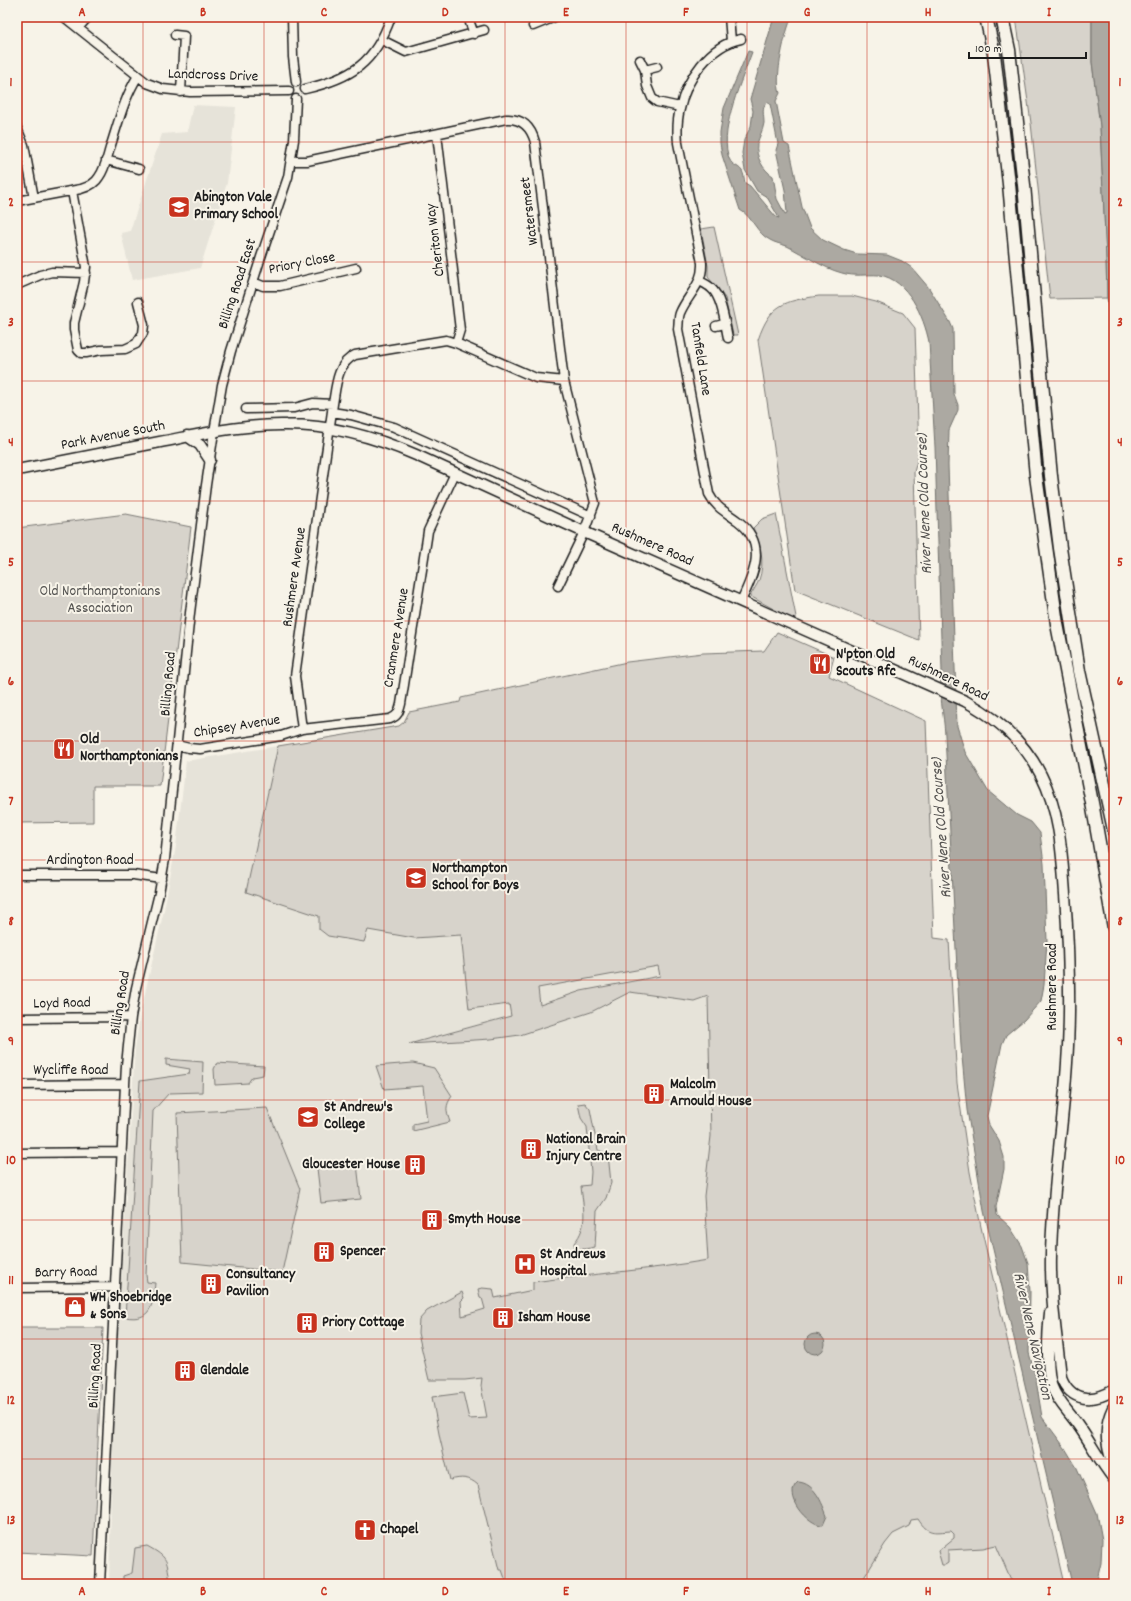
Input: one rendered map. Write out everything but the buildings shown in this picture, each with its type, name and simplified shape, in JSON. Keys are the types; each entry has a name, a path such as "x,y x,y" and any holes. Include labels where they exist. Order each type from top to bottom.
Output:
{"highway":[{"path":"986,17 994,54 1010,184 1036,476 1057,624 1093,808 1114,928"},
{"path":"1002,17 1008,50 1024,185 1038,346 1060,548 1079,671 1114,828"},
{"path":"1093,808 1114,895"},
{"path":"1114,1408 1109,1420 1107,1431 1114,1473"},
{"path":"1112,1459 1114,1446"}],"main road":[{"name":"Rushmere Road","path":"214,432 288,424 330,428 351,432 391,444 584,532 960,699 976,707 996,721 1019,743 1030,757 1046,786 1056,817 1064,872 1069,958 1067,1063 1053,1207 1051,1301 1048,1328 1049,1376 1052,1386 1064,1407 1078,1425 1114,1479"},
{"name":"Park Avenue South","path":"17,470 214,432"},
{"path":"187,436 200,445 210,460"},
{"name":"Rushmere Road","path":"1051,1301 1061,1378 1064,1384 1076,1395 1092,1399 1104,1396 1114,1390"}],"street":[{"name":"Landcross Drive","path":"64,17 138,76 154,86 163,89 181,92 289,91"},
{"path":"78,28 88,17"},
{"path":"292,17 293,57 296,82"},
{"path":"305,89 333,80 356,69 373,54 382,40 391,17"},
{"path":"533,26 554,17"},
{"path":"729,17 731,41"},
{"path":"470,23 474,34"},
{"path":"382,40 406,52 484,30"},
{"path":"175,35 188,36 181,92"},
{"name":"Tanfield Lane","path":"741,39 731,41 708,58 695,74 680,107 677,127 678,143 702,262 700,281 679,314 678,329 709,494 714,504 746,529 754,542 756,555 755,568 741,601"},
{"path":"640,60 645,70 647,86 652,98 657,102 680,107"},
{"path":"645,70 657,67"},
{"path":"17,201 88,187 96,181 102,172 127,95 138,76"},
{"path":"296,82 300,83 305,89"},
{"path":"296,82 292,84 289,91 293,97 301,98 305,89"},
{"name":"Billing Road East","path":"214,432 222,384 253,282 284,192 291,161 296,98"},
{"name":"Watersmeet","path":"291,161 307,161 514,118 522,121 528,126 533,134 564,380 595,503 584,532 558,586"},
{"path":"17,128 24,145 34,198"},
{"name":"Cheriton Way","path":"437,134 460,330 456,343"},
{"path":"106,160 139,169"},
{"path":"72,191 86,273 74,323 78,350 81,353 125,349 136,344 143,333 144,325 138,302"},
{"name":"Priory Close","path":"253,282 263,286 280,286 356,268"},
{"path":"17,285 40,275 52,272 86,273"},
{"path":"700,281 716,293 720,325 728,338"},
{"name":"Rushmere Avenue","path":"302,729 295,676 332,408 342,365 347,358 355,355 446,340 456,343"},
{"path":"456,343 536,378 564,380"},
{"path":"246,409 294,408 313,403 375,421 416,436 591,516"},
{"name":"Billing Road","path":"100,1584 125,1084 131,1017 139,974 162,878 190,613 214,432"},
{"name":"Cranmere Avenue","path":"302,729 390,719 396,717 399,712 426,538 455,473"},
{"name":"Chipsey Avenue","path":"177,744 200,749 281,736 302,729"},
{"name":"Ardington Road","path":"17,875 133,875 162,878"},
{"name":"Loyd Road","path":"17,1018 131,1017"},
{"name":"Wycliffe Road","path":"17,1085 125,1084"},
{"path":"17,1153 122,1152"},
{"name":"Barry Road","path":"17,1288 115,1287"}],"shaded area":[{"path":"774,17 792,17 786,33 781,55 778,77 780,93 776,101 784,143 789,146 802,207 810,228 823,240 844,250 857,254 887,255 902,261 912,268 929,288 953,329 954,394 958,405 958,410 949,430 948,465 957,726 965,752 988,791 1017,815 1031,822 1040,833 1044,864 1047,941 1044,985 1041,1001 1024,1020 1006,1035 1002,1044 987,1116 989,1125 999,1141 1004,1157 1004,1169 996,1207 997,1215 1010,1227 1022,1246 1028,1263 1030,1292 1029,1353 1035,1374 1042,1417 1065,1448 1077,1468 1097,1513 1102,1540 1101,1563 1096,1584 1072,1584 984,1211 967,1110 961,1046 945,735 941,695 942,671 935,447 929,342 927,332 919,311 906,291 889,278 879,275 851,275 828,268 787,246 774,242 765,237 740,210 722,155 720,132 724,108 748,51 752,52 729,117 726,144 728,155 731,162 742,171 745,183 750,186 776,217 779,218 767,197 757,191 745,170 742,153 744,140 751,126 753,111 750,99","holes":["767,102 770,104 778,144 776,150 785,190 787,213 785,214 777,199 773,176 760,162 757,153 757,144 764,123 764,107"]},
{"path":"1092,17 1114,17 1114,344 1107,298 1100,126 1092,62"},
{"name":"Abington Vale Primary School","path":"193,105 236,107 227,183 200,268 132,280 121,233 130,231 162,134 187,132"},
{"name":"St Andrews Hospital","path":"461,702 678,973 581,991 521,1013 412,1043 491,1039 520,1035 591,1012 630,992 694,1001 722,990 925,1026 1059,1584 109,1584 113,1411 135,1049 140,1015 164,910 176,846 186,761 399,726 404,722 409,712"},
{"path":"815,1334 822,1337 825,1344 822,1351 815,1354 808,1351 805,1344 808,1337"},
{"path":"798,1482 809,1486 817,1494 827,1516 823,1525 817,1524 811,1520 804,1515 799,1508 793,1494 794,1487"}],"green space":[{"path":"1016,17 1092,17 1092,62 1100,126 1107,298 1050,299 1031,123"},
{"path":"714,227 738,335 733,335 725,298 708,277 708,266 701,229"},
{"path":"819,296 852,296 876,302 903,313 915,328 919,454 914,472 919,640 795,590 758,340 768,319 780,306 796,300"},
{"name":"Old Northamptonians Association","path":"126,514 191,527 160,786 93,786 93,822 17,823 17,528"},
{"path":"776,514 797,622 750,596 759,580 762,567 760,547 753,528 762,519"},
{"path":"777,632 834,657 829,676 926,721 934,938 949,940 957,1083 970,1172 981,1227 1064,1584 1015,1584 1012,1582 996,1545 983,1548 948,1550 948,1563 942,1565 938,1551 954,1538 954,1534 951,1531 936,1532 928,1530 918,1519 911,1520 909,1526 893,1534 860,1584 507,1584 502,1570 499,1570 478,1485 472,1480 465,1478 450,1480 432,1397 463,1393 469,1419 487,1418 481,1386 482,1378 465,1380 429,1380 418,1333 419,1320 427,1311 462,1292 464,1298 461,1301 462,1316 485,1309 478,1289 482,1288 493,1289 495,1298 533,1290 533,1282 664,1267 708,1260 704,1196 711,1136 708,996 694,1001 630,992 591,1012 520,1035 491,1039 409,1044 511,1016 509,1004 469,1009 461,935 414,938 368,930 364,942 328,936 319,929 319,916 246,892 278,746 399,726 404,722 409,712 460,702 461,698 627,662 703,653 764,651","holes":["658,966 660,976 581,991 540,1005 538,988"]},
{"path":"166,1059 203,1062 202,1092 169,1093 153,1111 146,1275 147,1282 155,1283 154,1291 152,1304 146,1314 141,1317 134,1318 125,1317 140,1081 189,1074 190,1069 166,1065"},
{"path":"217,1063 264,1066 263,1075 252,1077 248,1083 215,1085 214,1069"},
{"path":"413,1063 434,1068 452,1096 448,1103 447,1109 450,1122 413,1131 413,1124 427,1121 423,1086 384,1089 376,1066"},
{"path":"585,1103 590,1109 598,1150 608,1154 611,1183 606,1198 597,1211 595,1247 575,1249 574,1243 582,1230 584,1216 581,1186 590,1185 591,1172 587,1127 581,1118 578,1104"},
{"path":"267,1108 300,1189 282,1272 182,1262 177,1113"},
{"path":"357,1164 361,1199 321,1203 317,1168"},
{"path":"17,1328 103,1328 93,1556 17,1552"},
{"path":"147,1546 166,1560 170,1584 123,1584 123,1576 132,1573 135,1548"}],"place":[{"name":"Abington Vale Primary School","path":"179,207"},
{"name":"N'pton Old Scouts Rfc","path":"820,664"},
{"name":"Old Northamptonians","path":"64,749"},
{"name":"Northampton School for Boys","path":"416,878"},
{"name":"Malcolm Arnould House","path":"654,1094"},
{"name":"St Andrew's College","path":"308,1117"},
{"name":"National Brain Injury Centre","path":"531,1149"},
{"name":"Gloucester House","path":"415,1165"},
{"name":"Smyth House","path":"432,1220"},
{"name":"Spencer","path":"324,1252"},
{"name":"St Andrews Hospital","path":"525,1264"},
{"name":"Consultancy Pavilion","path":"211,1284"},
{"name":"WH Shoebridge & Sons","path":"75,1307"},
{"name":"Isham House","path":"503,1318"},
{"name":"Priory Cottage","path":"307,1323"},
{"name":"Glendale","path":"185,1371"},
{"name":"Chapel","path":"365,1530"}],"water label":[{"name":"River Nene (Old Course)","path":"925,504"},
{"name":"River Nene (Old Course)","path":"942,828"},
{"name":"River Nene Navigation","path":"1032,1336"}]}
